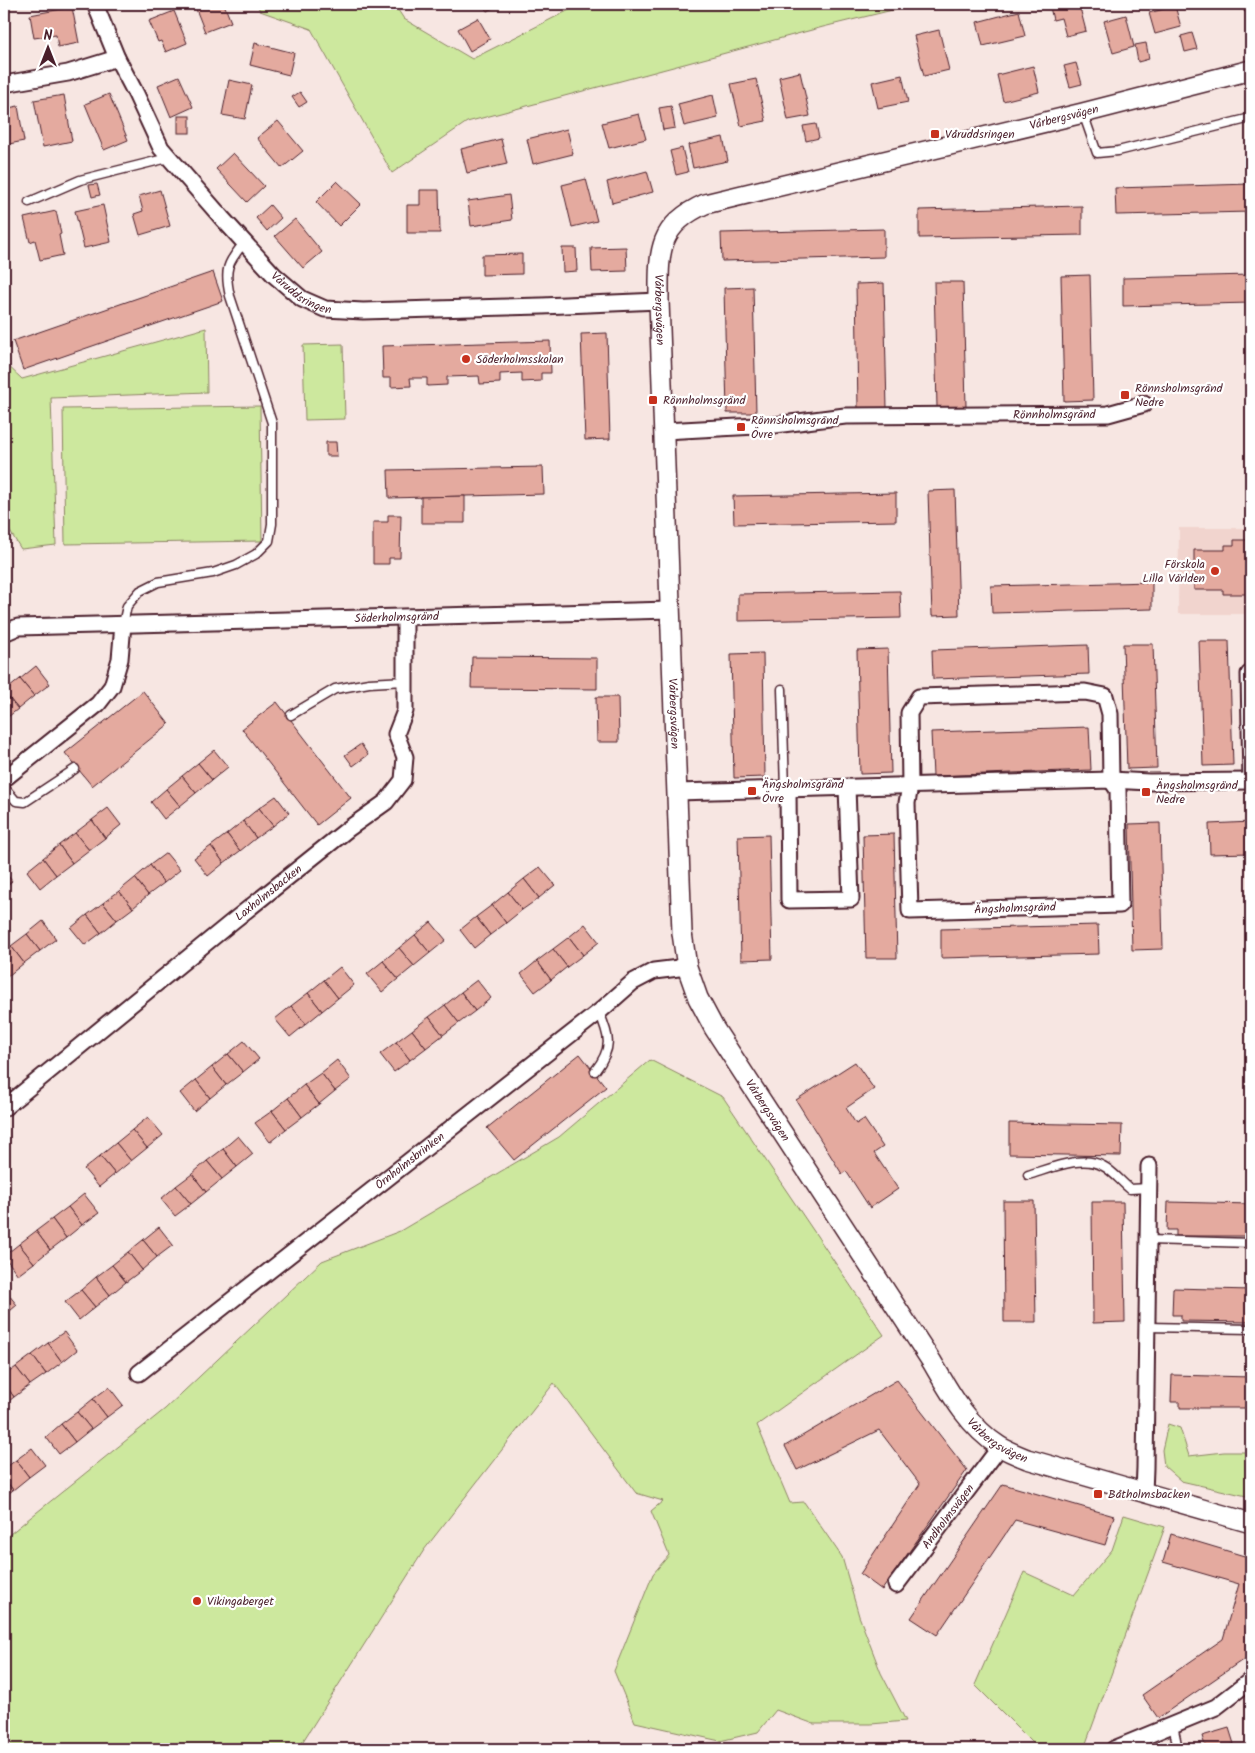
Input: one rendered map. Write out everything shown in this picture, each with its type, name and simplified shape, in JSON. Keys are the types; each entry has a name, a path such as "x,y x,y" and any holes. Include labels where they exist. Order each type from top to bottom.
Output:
{"street":[{"name":"Våruddsringen","path":"95,4 117,58 161,148 244,243 274,275 302,300 325,309 363,311 659,301"},
{"path":"4,84 68,73 117,58"},
{"name":"Vårbergsvägen","path":"1251,70 726,199 690,211 667,234 661,248 659,301 682,933 687,967 698,998 714,1028 927,1354 948,1390 982,1434 1000,1447 1027,1459 1251,1523"},
{"name":"Rönnholmsgränd","path":"664,431 775,425 844,416 1108,414 1144,404"},
{"name":"Söderholmsgränd","path":"4,633 18,627 670,610"},
{"name":"Laxholmsbacken","path":"4,1108 348,829 386,802 403,780 405,757 396,734 405,711 405,618"},
{"path":"4,779 98,704 112,686 120,659 123,624"},
{"path":"676,792 1111,780 1149,782 1251,781 1249,674"},
{"name":"Ängsholmsgränd","path":"1085,692 1105,696 1110,714 1111,780 1118,790 1120,904 910,911 907,803 910,786 909,713 919,697 1085,692"},
{"path":"786,790 789,900 850,899 847,788"},
{"name":"Örnholmsbrinken","path":"139,1373 599,1012 633,982 654,971 687,967"},
{"path":"1144,1492 1149,1166"},
{"name":"Andholmsvägen","path":"896,1585 1000,1447"},
{"path":"1114,1749 1216,1707 1251,1680"}],"lane":[{"path":"1082,113 1097,153 1118,151 1251,118"},
{"path":"29,202 80,180 168,158"},
{"path":"123,624 127,606 140,591 158,582 213,573 236,565 256,554 269,541 272,524 272,423 230,296 226,278 230,261 244,243"},
{"path":"291,715 335,689 369,683 405,681"},
{"path":"782,689 786,790"},
{"path":"4,787 16,801 25,802 75,769"},
{"path":"595,1071 604,1059 609,1046 608,1031 599,1012"},
{"path":"1028,1175 1070,1162 1087,1162 1102,1165 1130,1189 1149,1188"},
{"path":"1148,1240 1251,1243"},
{"path":"1147,1327 1251,1329"},
{"path":"1173,1725 1178,1749"}],"shaded area":[{"name":"Förskola Lilla Världen","path":"1179,528 1251,528 1251,614 1178,614"}],"green space":[{"path":"257,4 394,4 404,19 472,59 581,4 917,4 823,27 467,122 392,173 311,29 260,11"},
{"path":"206,328 207,392 51,398 56,545 21,549 4,522 4,362 22,379"},
{"path":"343,344 345,419 305,420 303,345"},
{"path":"260,406 262,541 65,544 63,409"},
{"path":"650,1060 723,1097 884,1335 757,1425 790,1503 804,1502 842,1557 859,1616 881,1673 906,1721 871,1724 814,1724 776,1710 758,1732 720,1741 635,1722 614,1671 653,1574 669,1555 651,1511 663,1501 636,1493 554,1383 424,1550 298,1749 4,1749 4,1537 165,1409 322,1261 400,1231 559,1137"},
{"path":"1168,1424 1180,1428 1189,1456 1224,1452 1247,1452 1251,1456 1251,1497 1181,1481 1164,1466 1162,1450"},
{"path":"1124,1515 1165,1527 1085,1746 1078,1749 1039,1749 975,1685 1024,1572 1074,1595 1112,1550"}],"building":[{"path":"194,4 224,4 231,22 205,32"},
{"path":"482,4 500,4 487,11"},
{"path":"1057,4 1079,4 1086,31 1066,36 1061,18 1053,20 1050,7"},
{"path":"1175,6 1181,27 1155,34 1149,13"},
{"path":"72,7 79,43 58,47 56,35 34,38 30,15"},
{"path":"174,11 187,43 166,52 161,41 158,42 149,21"},
{"path":"1019,11 1025,36 983,46 977,22"},
{"path":"1126,15 1134,47 1113,53 1104,21"},
{"path":"478,18 490,39 470,51 458,29"},
{"path":"939,30 949,70 924,76 914,36"},
{"path":"1192,33 1197,49 1185,52 1181,36"},
{"path":"255,43 294,53 289,75 250,65"},
{"path":"1146,43 1149,59 1138,62 1135,45"},
{"path":"1076,63 1082,84 1070,87 1064,66"},
{"path":"1033,66 1039,92 1003,101 997,75"},
{"path":"800,72 810,116 788,120 779,77"},
{"path":"902,75 908,102 878,108 872,82"},
{"path":"179,76 193,107 171,117 158,85"},
{"path":"756,79 766,121 741,126 731,84"},
{"path":"229,80 252,85 245,119 222,115"},
{"path":"300,92 307,102 299,107 292,97"},
{"path":"109,94 128,140 104,150 85,104"},
{"path":"64,95 72,141 43,147 34,100"},
{"path":"713,95 718,118 684,126 678,104"},
{"path":"18,106 24,141 4,145 4,109"},
{"path":"671,106 675,128 663,130 659,108"},
{"path":"639,114 646,139 609,148 602,123"},
{"path":"178,116 190,116 190,133 178,133"},
{"path":"278,121 303,151 282,168 257,138"},
{"path":"816,124 819,138 806,141 803,126"},
{"path":"567,129 573,154 533,164 527,139"},
{"path":"723,137 728,161 693,168 688,145"},
{"path":"501,139 507,164 467,173 461,149"},
{"path":"682,148 688,172 676,175 670,151"},
{"path":"233,153 264,186 247,202 216,169"},
{"path":"647,171 653,192 612,203 607,182"},
{"path":"586,179 597,221 572,227 562,185"},
{"path":"337,181 361,204 339,226 316,202"},
{"path":"97,184 100,195 92,197 89,185"},
{"path":"1251,184 1251,212 1116,215 1115,188"},
{"path":"160,190 170,226 140,235 134,214 143,211 139,196"},
{"path":"420,190 439,190 440,233 407,233 407,205 420,205"},
{"path":"509,195 512,220 471,226 468,201"},
{"path":"103,205 111,242 84,248 75,211"},
{"path":"270,205 281,218 267,231 256,218"},
{"path":"1082,206 1082,235 919,238 919,210"},
{"path":"56,211 63,255 40,260 35,240 30,242 24,218"},
{"path":"295,219 322,252 303,268 275,236"},
{"path":"884,229 884,257 722,261 721,233"},
{"path":"626,247 627,271 592,272 591,248"},
{"path":"562,248 576,248 577,271 563,272"},
{"path":"522,254 522,274 482,275 482,255"},
{"path":"213,272 223,301 23,370 13,341"},
{"path":"1090,275 1093,400 1064,401 1061,276"},
{"path":"1251,275 1251,303 1123,306 1123,278"},
{"path":"934,282 963,282 966,407 937,407"},
{"path":"884,283 887,409 858,409 856,284"},
{"path":"753,287 756,413 727,413 724,288"},
{"path":"607,333 610,439 585,440 581,334"},
{"name":"Söderholmsskolan","path":"550,341 551,373 541,373 541,381 522,382 522,373 500,374 500,383 480,384 479,376 447,377 447,385 427,386 427,378 410,378 411,386 391,387 391,378 383,378 382,346"},
{"path":"326,442 336,442 337,456 326,456"},
{"path":"543,467 544,494 389,498 388,470"},
{"path":"955,490 959,615 932,616 928,491"},
{"path":"896,493 896,521 734,524 733,496"},
{"path":"465,496 465,523 421,523 421,497"},
{"path":"388,515 401,515 400,558 389,558 389,564 373,564 373,522 388,522"},
{"path":"1234,540 1251,540 1251,594 1223,594 1223,590 1194,590 1194,550 1225,550 1225,545 1234,545"},
{"path":"1152,582 1152,609 992,613 991,586"},
{"path":"900,591 901,618 738,621 738,594"},
{"path":"1199,641 1229,641 1233,765 1203,766"},
{"path":"1123,644 1153,644 1157,768 1127,769"},
{"path":"1088,645 1089,674 933,679 932,650"},
{"path":"888,649 891,773 860,774 857,650"},
{"path":"763,653 765,777 734,778 731,654"},
{"path":"472,657 597,658 597,689 471,688"},
{"path":"36,666 50,684 34,696 20,679"},
{"path":"20,679 34,696 18,709 4,692"},
{"path":"143,691 169,724 92,786 65,753"},
{"path":"4,692 18,709 4,720"},
{"path":"596,697 618,697 619,742 597,742"},
{"path":"277,702 351,798 317,825 242,729"},
{"path":"1089,727 1091,770 933,776 931,732"},
{"path":"361,744 368,755 353,766 345,755"},
{"path":"214,750 228,767 212,780 198,763"},
{"path":"198,763 212,780 196,793 182,776"},
{"path":"182,776 196,793 180,806 166,789"},
{"path":"166,789 180,806 164,819 151,802"},
{"path":"276,796 289,813 273,826 259,808"},
{"path":"108,808 121,825 105,838 92,820"},
{"path":"259,808 273,826 256,838 243,821"},
{"path":"92,820 105,838 89,850 75,833"},
{"path":"243,821 256,838 240,851 227,834"},
{"path":"1251,822 1251,853 1210,854 1209,824"},
{"path":"1160,823 1163,949 1132,950 1129,824"},
{"path":"75,833 89,850 72,863 59,845"},
{"path":"227,834 240,851 224,863 211,846"},
{"path":"894,834 897,958 866,958 863,835"},
{"path":"769,835 772,959 741,960 738,836"},
{"path":"59,845 72,863 56,875 43,858"},
{"path":"211,846 224,863 208,876 194,858"},
{"path":"166,853 180,870 164,883 150,865"},
{"path":"43,858 56,875 40,888 27,871"},
{"path":"150,865 164,883 148,895 135,878"},
{"path":"540,867 555,885 539,898 524,879"},
{"path":"4,871 12,881 4,888"},
{"path":"135,878 148,895 133,908 119,891"},
{"path":"524,879 539,898 522,910 508,892"},
{"path":"119,891 133,908 117,920 103,903"},
{"path":"508,892 522,910 506,923 492,905"},
{"path":"103,903 117,920 101,933 87,915"},
{"path":"492,905 506,923 490,935 476,917"},
{"path":"87,915 101,933 85,945 71,928"},
{"path":"476,917 490,935 474,948 460,930"},
{"path":"43,921 56,939 40,951 27,934"},
{"path":"431,922 446,940 430,953 415,935"},
{"path":"585,924 599,942 583,955 569,937"},
{"path":"1098,925 1099,954 941,958 941,929"},
{"path":"27,934 40,951 24,963 11,946"},
{"path":"415,935 430,953 414,966 399,948"},
{"path":"569,937 583,955 567,967 553,949"},
{"path":"11,946 24,963 8,976 4,970 4,951"},
{"path":"399,948 414,966 398,979 383,961"},
{"path":"553,949 567,967 551,980 537,961"},
{"path":"383,961 398,979 382,992 367,974"},
{"path":"537,961 551,980 535,992 521,974"},
{"path":"340,967 354,985 338,998 324,980"},
{"path":"324,980 338,998 322,1011 308,993"},
{"path":"477,980 491,998 475,1011 461,992"},
{"path":"461,992 475,1011 459,1023 445,1005"},
{"path":"308,993 322,1011 306,1024 291,1006"},
{"path":"445,1005 459,1023 443,1035 429,1017"},
{"path":"291,1006 306,1024 290,1037 275,1019"},
{"path":"429,1017 443,1035 426,1048 412,1030"},
{"path":"412,1030 426,1048 410,1060 396,1042"},
{"path":"244,1041 259,1059 243,1072 228,1054"},
{"path":"396,1042 410,1060 394,1072 380,1054"},
{"path":"228,1054 243,1072 226,1085 212,1067"},
{"path":"580,1054 606,1087 514,1160 487,1128"},
{"path":"337,1060 351,1079 335,1091 321,1073"},
{"path":"855,1062 874,1089 846,1108 856,1124 864,1119 883,1147 874,1153 898,1189 870,1208 846,1171 842,1174 796,1100"},
{"path":"212,1067 226,1085 210,1098 196,1080"},
{"path":"321,1073 335,1091 319,1104 304,1085"},
{"path":"196,1080 210,1098 194,1111 180,1093"},
{"path":"304,1085 319,1104 302,1117 288,1098"},
{"path":"288,1098 302,1117 286,1129 272,1111"},
{"path":"272,1111 286,1129 270,1142 255,1123"},
{"path":"148,1117 163,1135 147,1148 132,1130"},
{"path":"1009,1123 1122,1125 1121,1156 1009,1154"},
{"path":"132,1130 147,1148 131,1161 116,1143"},
{"path":"238,1136 253,1154 237,1167 223,1149"},
{"path":"116,1143 131,1161 115,1174 100,1156"},
{"path":"223,1149 237,1167 222,1179 207,1161"},
{"path":"100,1156 115,1174 99,1187 84,1169"},
{"path":"207,1161 222,1179 206,1192 192,1174"},
{"path":"192,1174 206,1192 191,1204 176,1186"},
{"path":"176,1186 191,1204 175,1216 161,1199"},
{"path":"84,1194 99,1213 82,1225 68,1207"},
{"path":"1003,1201 1034,1201 1036,1322 1004,1322"},
{"path":"1092,1202 1123,1202 1125,1322 1093,1323"},
{"path":"1168,1202 1251,1204 1251,1236 1176,1236 1176,1230 1167,1230"},
{"path":"68,1207 82,1225 66,1238 52,1219"},
{"path":"52,1219 66,1238 50,1250 36,1231"},
{"path":"159,1227 173,1245 157,1257 143,1240"},
{"path":"36,1231 50,1250 34,1263 19,1244"},
{"path":"143,1240 157,1257 142,1270 128,1252"},
{"path":"19,1244 34,1263 18,1275 4,1256"},
{"path":"128,1252 142,1270 126,1282 112,1265"},
{"path":"112,1265 126,1282 110,1295 96,1277"},
{"path":"96,1277 110,1295 95,1307 81,1290"},
{"path":"1173,1288 1251,1290 1251,1322 1181,1321 1181,1315 1172,1315"},
{"path":"4,1289 17,1305 4,1316"},
{"path":"81,1290 95,1307 79,1320 65,1302"},
{"path":"64,1332 77,1350 62,1362 48,1343"},
{"path":"48,1343 62,1362 46,1374 32,1355"},
{"path":"32,1355 46,1374 30,1385 16,1367"},
{"path":"16,1367 30,1385 14,1397 4,1383 4,1376"},
{"path":"1172,1375 1251,1377 1251,1408 1180,1408 1180,1402 1171,1402"},
{"path":"897,1380 967,1470 882,1590 860,1574 920,1484 879,1430 797,1470 785,1446"},
{"path":"4,1383 14,1397 4,1405"},
{"path":"109,1387 123,1405 107,1417 93,1399"},
{"path":"93,1399 107,1417 91,1429 77,1412"},
{"path":"77,1412 91,1429 75,1442 61,1424"},
{"path":"61,1424 75,1442 59,1454 46,1437"},
{"path":"32,1448 45,1465 29,1477 16,1460"},
{"path":"16,1460 29,1477 13,1490 4,1478 4,1469"},
{"path":"4,1478 13,1490 4,1497"},
{"path":"1003,1484 1114,1516 1105,1545 1015,1520 937,1635 911,1618"},
{"path":"1171,1534 1251,1558 1251,1644 1247,1657 1158,1718 1142,1695 1223,1639 1239,1584 1163,1562"},
{"path":"1229,1728 1234,1744 1231,1745 1232,1749 1206,1749 1202,1736"}],"place":[{"name":"Våruddsringen","path":"935,134"},
{"name":"Söderholmsskolan","path":"466,359"},
{"name":"Rönnsholmsgränd Nedre","path":"1125,395"},
{"name":"Rönnholmsgränd","path":"653,400"},
{"name":"Rönnsholmsgränd Övre","path":"741,427"},
{"name":"Förskola Lilla Världen","path":"1215,571"},
{"name":"Ängsholmsgränd Övre","path":"752,791"},
{"name":"Ängsholmsgränd Nedre","path":"1146,792"},
{"name":"Båtholmsbacken","path":"1098,1494"},
{"name":"Vikingaberget","path":"197,1601"}]}
